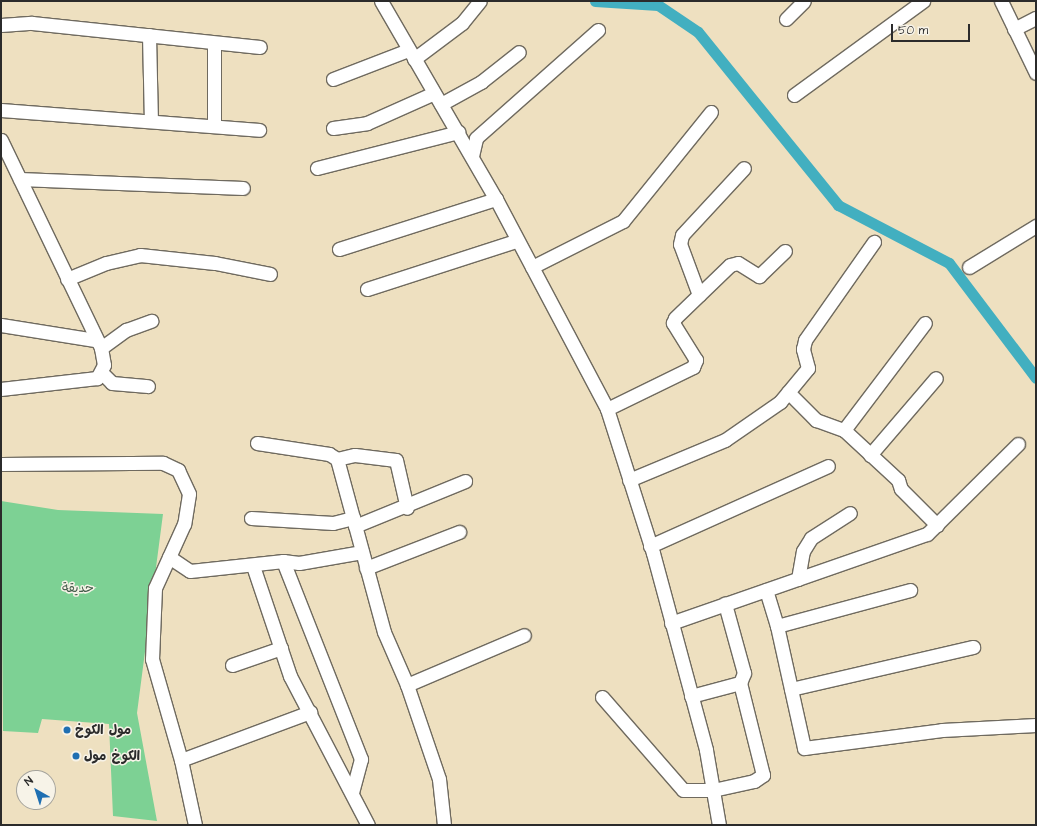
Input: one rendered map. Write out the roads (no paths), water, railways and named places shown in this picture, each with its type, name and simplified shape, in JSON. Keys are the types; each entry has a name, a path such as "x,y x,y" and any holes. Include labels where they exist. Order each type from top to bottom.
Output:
{"street":[{"path":"381,1 496,199 516,241 532,267 607,409 650,546 672,623 713,790 719,825"},
{"path":"333,79 411,54 462,22 480,1"},
{"path":"786,18 804,1"},
{"path":"794,95 923,1"},
{"path":"1001,1 1036,73"},
{"path":"1014,29 1036,18"},
{"path":"1,25 32,22 260,47"},
{"path":"472,156 476,138 598,30"},
{"path":"149,36 150,121"},
{"path":"214,42 214,126"},
{"path":"333,128 367,123 481,82 519,52"},
{"path":"1,110 259,130"},
{"path":"532,267 623,221 711,112"},
{"path":"318,168 458,132"},
{"path":"1,140 98,344 102,374 112,383 148,386"},
{"path":"699,295 680,244 682,235 744,168"},
{"path":"20,179 243,188"},
{"path":"339,249 496,199"},
{"path":"969,267 1036,226"},
{"path":"367,289 516,241"},
{"path":"629,480 725,440 780,402 808,368 803,348 805,340 874,242"},
{"path":"607,409 693,367 696,360 673,323 730,265 738,263 759,276 785,251"},
{"path":"67,279 106,263 140,255 215,263 270,274"},
{"path":"1,325 98,344 126,330 151,322"},
{"path":"844,430 925,323"},
{"path":"1,389 96,378 102,374"},
{"path":"870,454 936,378"},
{"path":"788,392 816,420 844,430 870,454 937,526"},
{"path":"257,443 329,454 338,459 355,455 396,460 407,508"},
{"path":"672,623 928,534 1018,444"},
{"path":"338,459 384,632 407,685 439,779 444,825"},
{"path":"1,464 163,464 178,470 188,494 184,524 155,588 152,659 181,760 195,825"},
{"path":"650,546 828,466"},
{"path":"251,518 333,523 354,522 407,508 465,481"},
{"path":"798,579 803,551 811,538 850,513"},
{"path":"366,568 459,532"},
{"path":"169,558 190,571 253,566 283,561 299,563 362,552"},
{"path":"283,561 361,759 352,792"},
{"path":"253,566 290,676 368,825"},
{"path":"766,590 777,626 804,748 811,749 942,730 1036,725"},
{"path":"777,626 910,590"},
{"path":"602,697 683,790 713,790 754,781 763,775 740,683 744,673 725,604"},
{"path":"407,685 524,635"},
{"path":"791,689 973,647"},
{"path":"232,665 281,648"},
{"path":"691,696 740,683"},
{"path":"181,760 310,712"}],"waterway":[{"path":"595,1 658,5 698,32 838,205 949,263 1036,378"}],"place":[{"name":"مول الكوخ","path":"67,730"},
{"name":"الكوخ مول","path":"76,756"}],"park label":[{"name":"حديقة","path":"78,588"}]}
